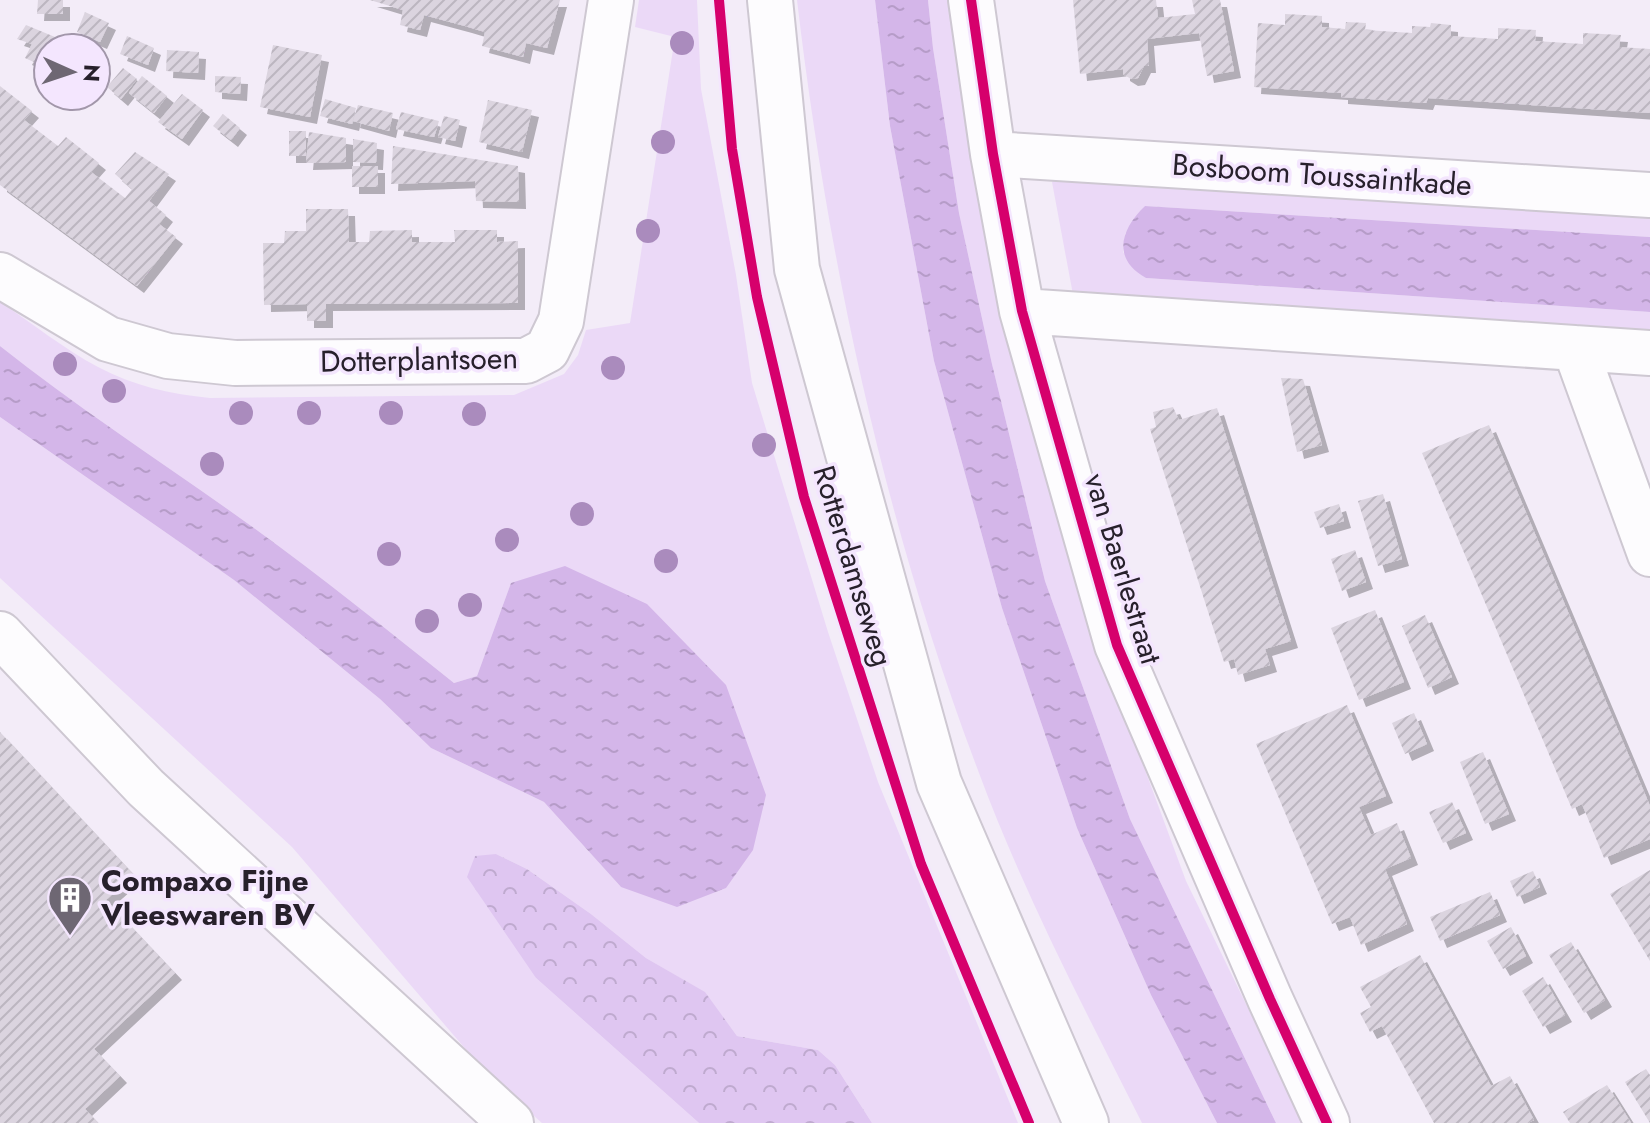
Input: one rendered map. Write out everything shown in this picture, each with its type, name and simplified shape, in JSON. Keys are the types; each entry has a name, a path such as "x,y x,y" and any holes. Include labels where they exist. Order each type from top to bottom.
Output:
{"street":[{"name":"Dotterplantsoen","path":"0,275 108,339 168,356 235,363 526,361 547,350 561,321 611,0"},
{"name":"Rotterdamseweg","path":"770,0 797,269 939,783 1086,1123"},
{"name":"van Baerlestraat","path":"971,0 993,154 1022,311 1117,645 1327,1123"},
{"name":"Bosboom Toussaintkade","path":"993,154 1650,195"},
{"path":"1022,311 1650,353"},
{"path":"1575,348 1650,554"},
{"path":"0,634 146,788 511,1123"}],"shaded area":[{"path":"639,0 697,0 701,89 736,275 752,383 828,632 878,782 1018,1123 872,1123 835,1065 818,1050 737,1036 704,992 646,958 527,869 496,854 536,978 699,1123 542,1123 487,1074 292,847 0,578 0,417 234,580 380,699 431,748 544,802 621,887 511,583 477,676 454,683 273,542 0,346 0,302 111,374 152,388 210,398 514,395 564,374 578,355 586,330 630,323 675,37 635,27"},
{"path":"797,0 875,0 890,126 934,361 1002,608 1077,828 1151,995 1217,1123 1142,1123 1035,907 979,773 915,585 864,392 825,197"},
{"path":"928,0 957,0 1113,683 1186,881 1304,1123 1276,1123 1130,819 1045,581 959,213"},
{"path":"1072,172 1650,211 1650,237 1145,206 1125,234 1123,252 1146,278 1650,312 1650,336 1074,300 1052,182"}],"green space":[{"path":"496,854 527,869 646,958 705,992 737,1036 818,1050 835,1065 872,1123 699,1123 536,978 467,877 475,856"}],"water":[{"path":"875,0 928,0 959,213 1045,581 1130,819 1276,1123 1217,1123 1151,995 1077,828 1002,608 934,361 890,126"},
{"path":"1145,206 1650,237 1650,312 1146,278 1128,262 1123,244 1130,225"},
{"path":"0,346 273,542 454,683 477,676 511,583 565,566 647,604 726,685 766,795 753,850 726,888 677,907 621,887 544,802 431,748 380,699 234,580 0,417"}],"building":[{"path":"38,0 63,0 63,14 37,14"},
{"path":"370,0 560,0 547,48 526,43 523,57 482,46 485,32 424,15 420,30 400,25 403,10"},
{"path":"1073,0 1156,0 1158,18 1195,14 1192,0 1220,0 1234,71 1207,76 1199,33 1147,39 1149,66 1144,66 1138,78 1131,79 1123,74 1123,69 1080,74"},
{"path":"85,12 109,23 105,32 77,32"},
{"path":"1285,14 1322,16 1322,27 1345,29 1346,22 1366,23 1365,30 1412,33 1412,26 1430,27 1431,23 1451,25 1451,36 1498,39 1498,28 1536,30 1535,41 1583,44 1583,33 1621,35 1619,47 1650,49 1650,113 1428,98 1426,103 1254,87 1258,23 1285,25"},
{"path":"26,25 43,32 32,32 32,44 17,39"},
{"path":"127,36 154,48 148,65 120,54"},
{"path":"32,44 32,61 25,58"},
{"path":"273,45 322,55 310,117 260,107"},
{"path":"167,50 199,52 198,73 166,71"},
{"path":"123,68 137,79 121,99 112,91 112,81"},
{"path":"142,76 167,96 154,113 129,93"},
{"path":"215,76 241,77 240,94 215,92"},
{"path":"0,86 32,111 24,120 58,146 66,137 99,163 91,172 125,198 132,189 115,174 135,152 169,174 149,201 166,215 159,224 176,237 137,286 0,185"},
{"path":"182,94 203,110 182,139 158,122"},
{"path":"325,99 356,108 352,124 320,116"},
{"path":"488,100 532,110 522,152 479,142"},
{"path":"358,105 393,113 389,131 353,121"},
{"path":"401,112 439,121 434,137 396,129"},
{"path":"223,114 240,128 231,140 213,126"},
{"path":"444,116 460,120 455,141 438,137"},
{"path":"289,131 306,131 306,156 289,156"},
{"path":"309,132 346,138 346,162 306,163"},
{"path":"353,139 377,143 376,163 353,162"},
{"path":"393,146 518,166 519,202 476,201 475,181 391,184"},
{"path":"352,166 378,166 378,187 352,187"},
{"path":"306,209 348,209 349,242 369,242 370,231 412,230 412,242 455,242 454,230 497,230 497,242 518,241 518,303 326,304 326,321 307,321 307,304 264,305 263,243 284,243 285,231 306,231"},
{"path":"1281,378 1303,379 1322,445 1297,452"},
{"path":"1173,407 1179,420 1217,408 1291,641 1265,649 1270,665 1238,675 1234,659 1224,662 1150,429 1156,427 1153,412"},
{"path":"1489,425 1650,806 1650,839 1604,858 1582,804 1572,809 1422,453"},
{"path":"1383,494 1402,559 1378,566 1358,501"},
{"path":"1339,504 1344,521 1320,528 1314,512"},
{"path":"1355,550 1366,582 1342,591 1331,559"},
{"path":"1375,610 1404,682 1359,700 1331,628"},
{"path":"1425,615 1452,677 1428,688 1402,626"},
{"path":"1347,705 1386,796 1359,807 1371,835 1397,823 1411,858 1385,869 1407,924 1361,945 1350,917 1332,924 1256,744"},
{"path":"1414,713 1427,744 1405,754 1392,723"},
{"name":"Compaxo Fijne Vleeswaren BV","path":"0,732 134,875 106,900 175,973 94,1049 120,1076 85,1109 98,1123 0,1123"},
{"path":"1483,752 1509,814 1485,824 1460,762"},
{"path":"1452,802 1466,833 1443,843 1429,812"},
{"path":"1650,870 1650,961 1610,894"},
{"path":"1533,871 1540,887 1517,897 1510,881"},
{"path":"1490,892 1500,915 1440,941 1430,917"},
{"path":"1511,927 1526,956 1503,969 1487,941"},
{"path":"1571,942 1605,1000 1584,1013 1549,955"},
{"path":"1420,955 1491,1086 1510,1076 1534,1120 1528,1123 1434,1123 1382,1026 1370,1032 1360,1013 1371,1007 1360,987"},
{"path":"1543,977 1565,1015 1543,1027 1522,991"},
{"path":"1646,1069 1650,1075 1650,1123 1625,1082"},
{"path":"1607,1085 1631,1123 1570,1123 1563,1112"}],"cycle path":[{"path":"719,0 732,149 757,297 804,497 921,864 1029,1123"},
{"path":"971,0 993,154 1022,311 1117,645 1327,1123"}],"place":[{"name":"Compaxo Fijne Vleeswaren BV","path":"70,937"}]}
